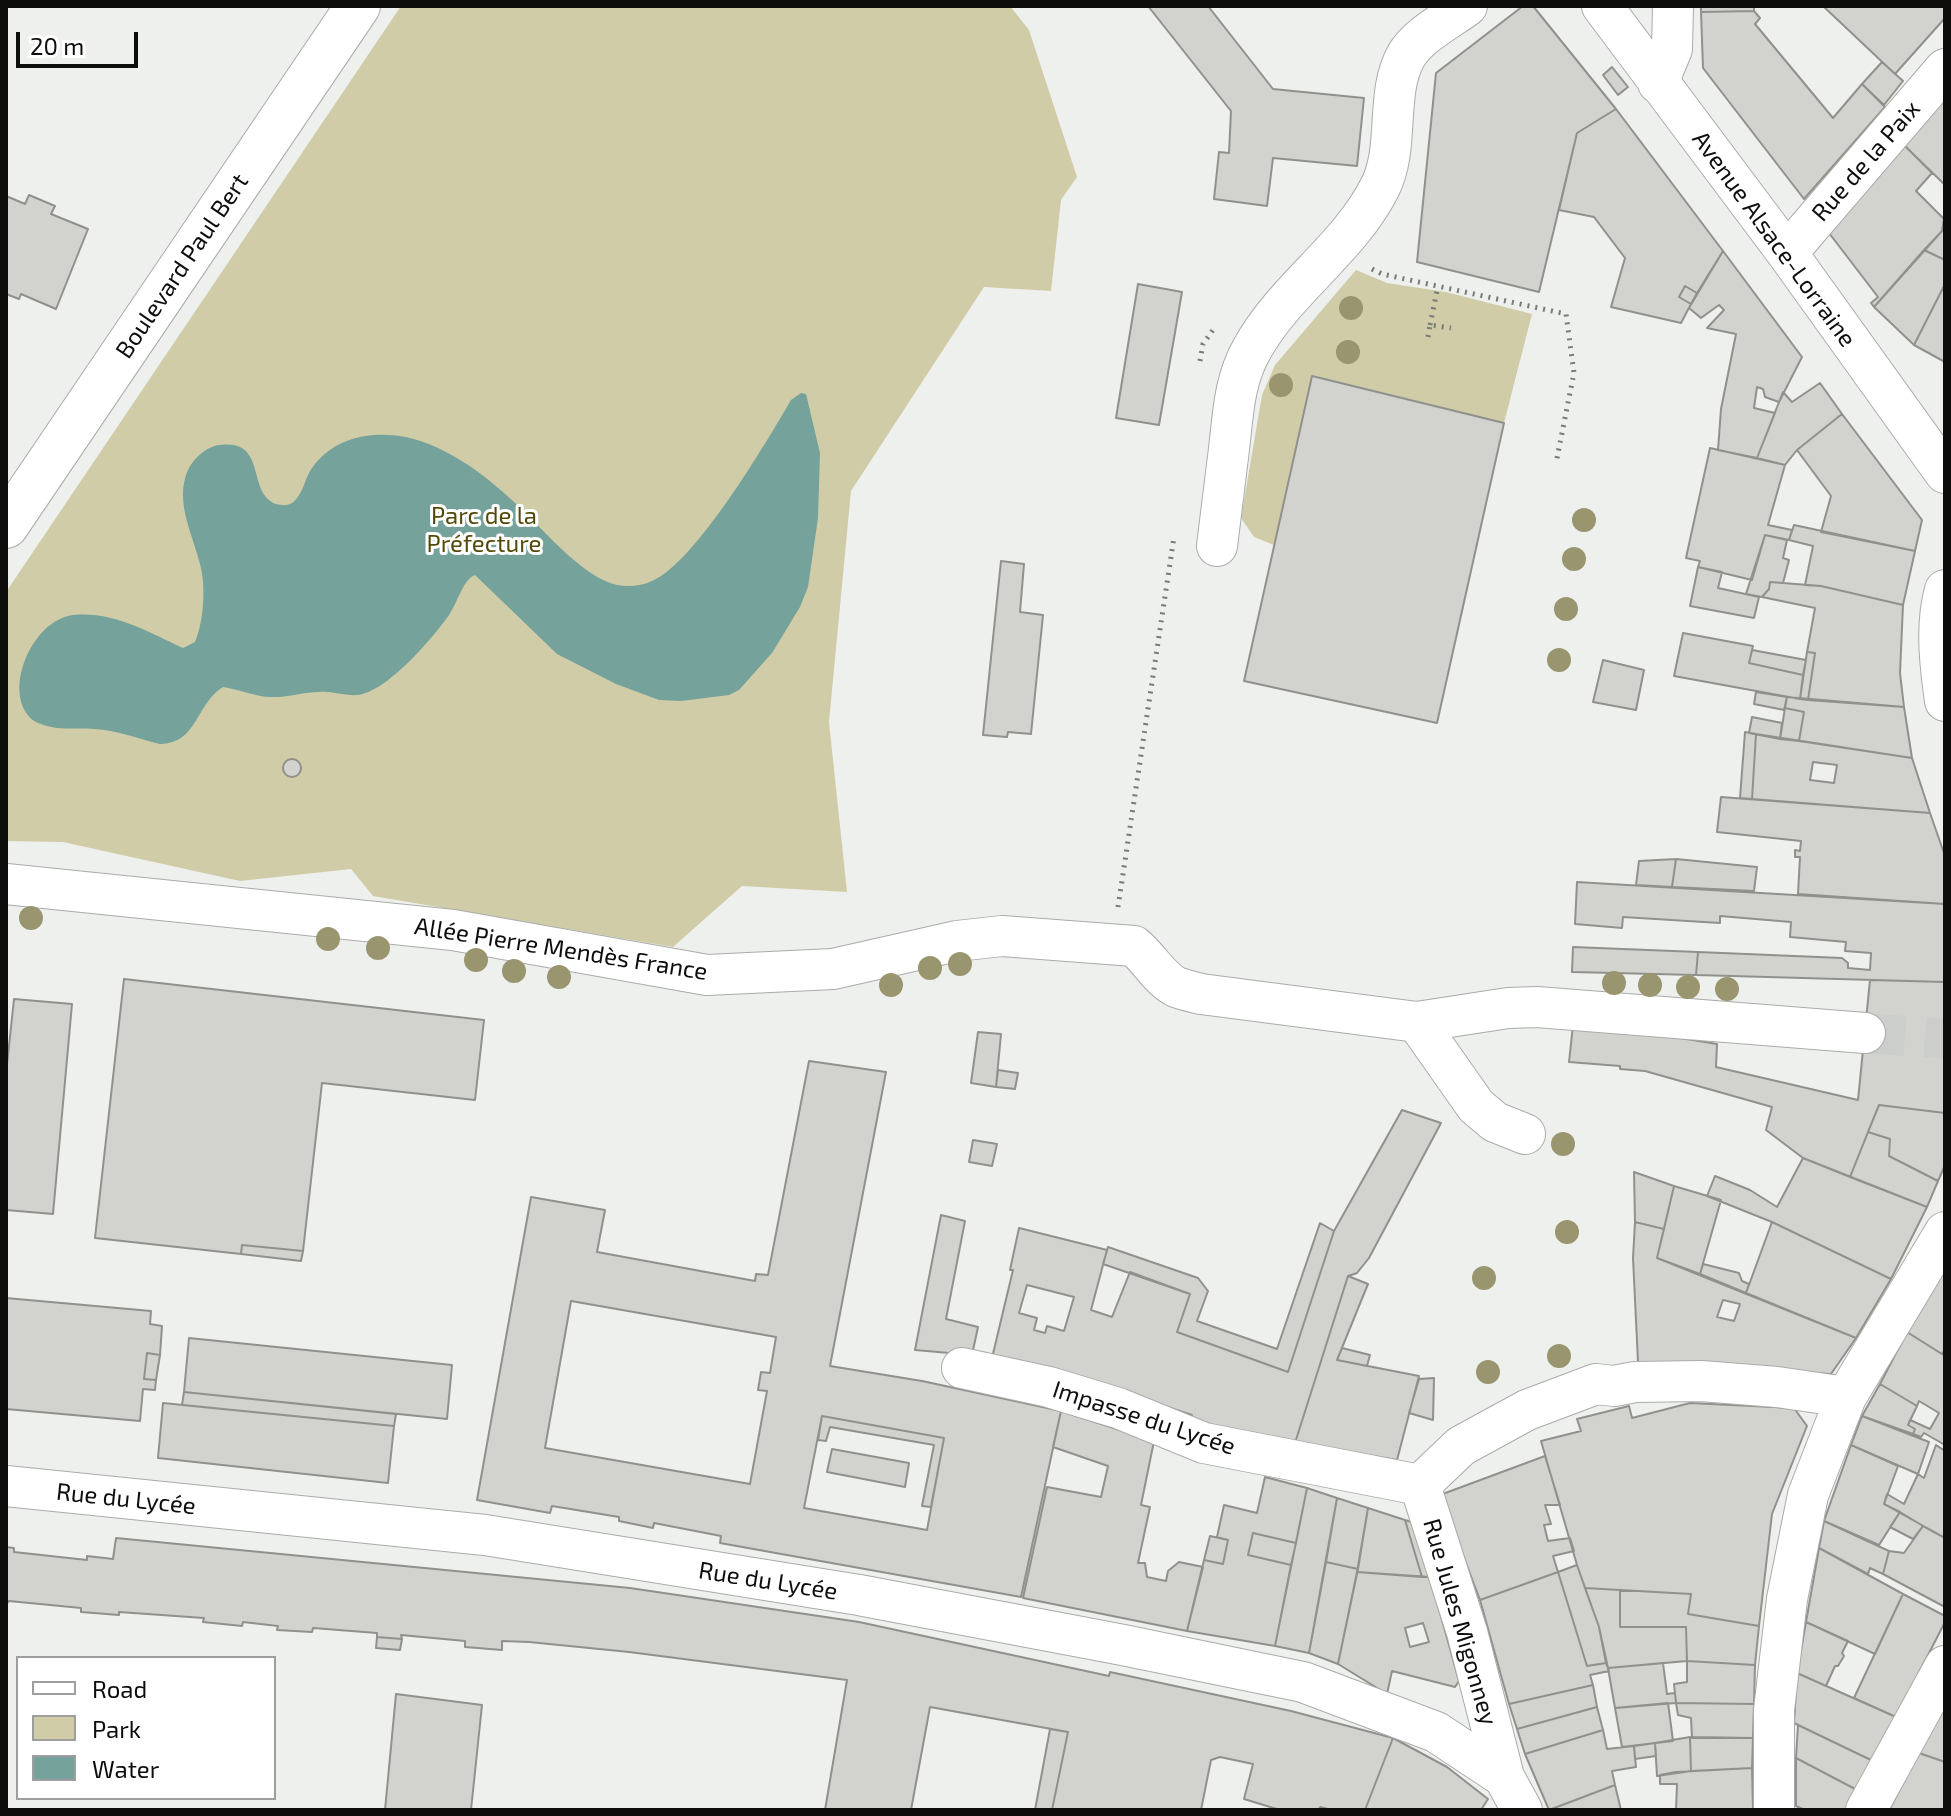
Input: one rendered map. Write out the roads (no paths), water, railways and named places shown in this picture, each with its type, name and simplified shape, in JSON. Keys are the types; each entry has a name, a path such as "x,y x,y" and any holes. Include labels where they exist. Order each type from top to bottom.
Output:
{"main road":[{"name":"Boulevard Paul Bert","path":"6,526 358,6"}],"street":[{"path":"1217,546 1235,396 1243,368 1266,327 1334,249 1382,185 1390,154 1399,75 1407,55 1421,40 1467,6"},
{"name":"Avenue Alsace-Lorraine","path":"1602,6 1940,458"},
{"path":"1658,83 1672,49 1673,6"},
{"name":"Rue de la Paix","path":"1787,253 1945,69"},
{"path":"1945,590 1941,605 1940,662 1945,701"},
{"name":"Allée Pierre Mendès France","path":"6,884 453,930 707,975 833,969 957,941 1002,936 1134,946 1177,988 1201,994 1417,1022 1508,1008 1572,1008 1865,1033"},
{"path":"1417,1022 1476,1106 1495,1122 1525,1134"},
{"path":"1774,1810 1774,1710 1787,1599 1808,1495 1846,1397 1945,1232"},
{"name":"Impasse du Lycée","path":"962,1368 1063,1391 1118,1408 1204,1443 1420,1485"},
{"name":"Rue Jules Migonney","path":"1513,1794 1467,1632 1420,1485 1461,1446 1527,1410 1596,1384 1614,1386 1635,1382 1701,1381 1846,1397"},
{"name":"Rue du Lycée","path":"6,1486 485,1535 859,1595 1123,1645 1303,1682 1436,1732 1513,1794"},
{"path":"1866,1810 1945,1666"}],"water":[{"path":"801,393 806,394 820,453 818,518 808,587 800,607 772,653 739,690 729,695 681,701 659,700 616,684 557,654 475,575 467,581 449,615 421,650 395,675 369,692 352,695 314,692 271,697 223,687 182,737 160,744 102,730 49,727 34,721 24,709 20,677 25,660 44,630 58,620 73,615 103,616 130,624 183,648 195,642 202,614 203,583 183,494 188,470 201,453 210,448 235,445 245,450 267,498 285,505 297,498 319,460 340,444 378,435 421,441 464,462 490,481 562,550 590,572 617,585 635,586 652,581 669,570 688,551 728,500 791,400"}],"tunnel":[{"path":"1865,1033 1945,1039"}],"park label":[{"name":"Parc de la Préfecture","path":"484,530"}]}
